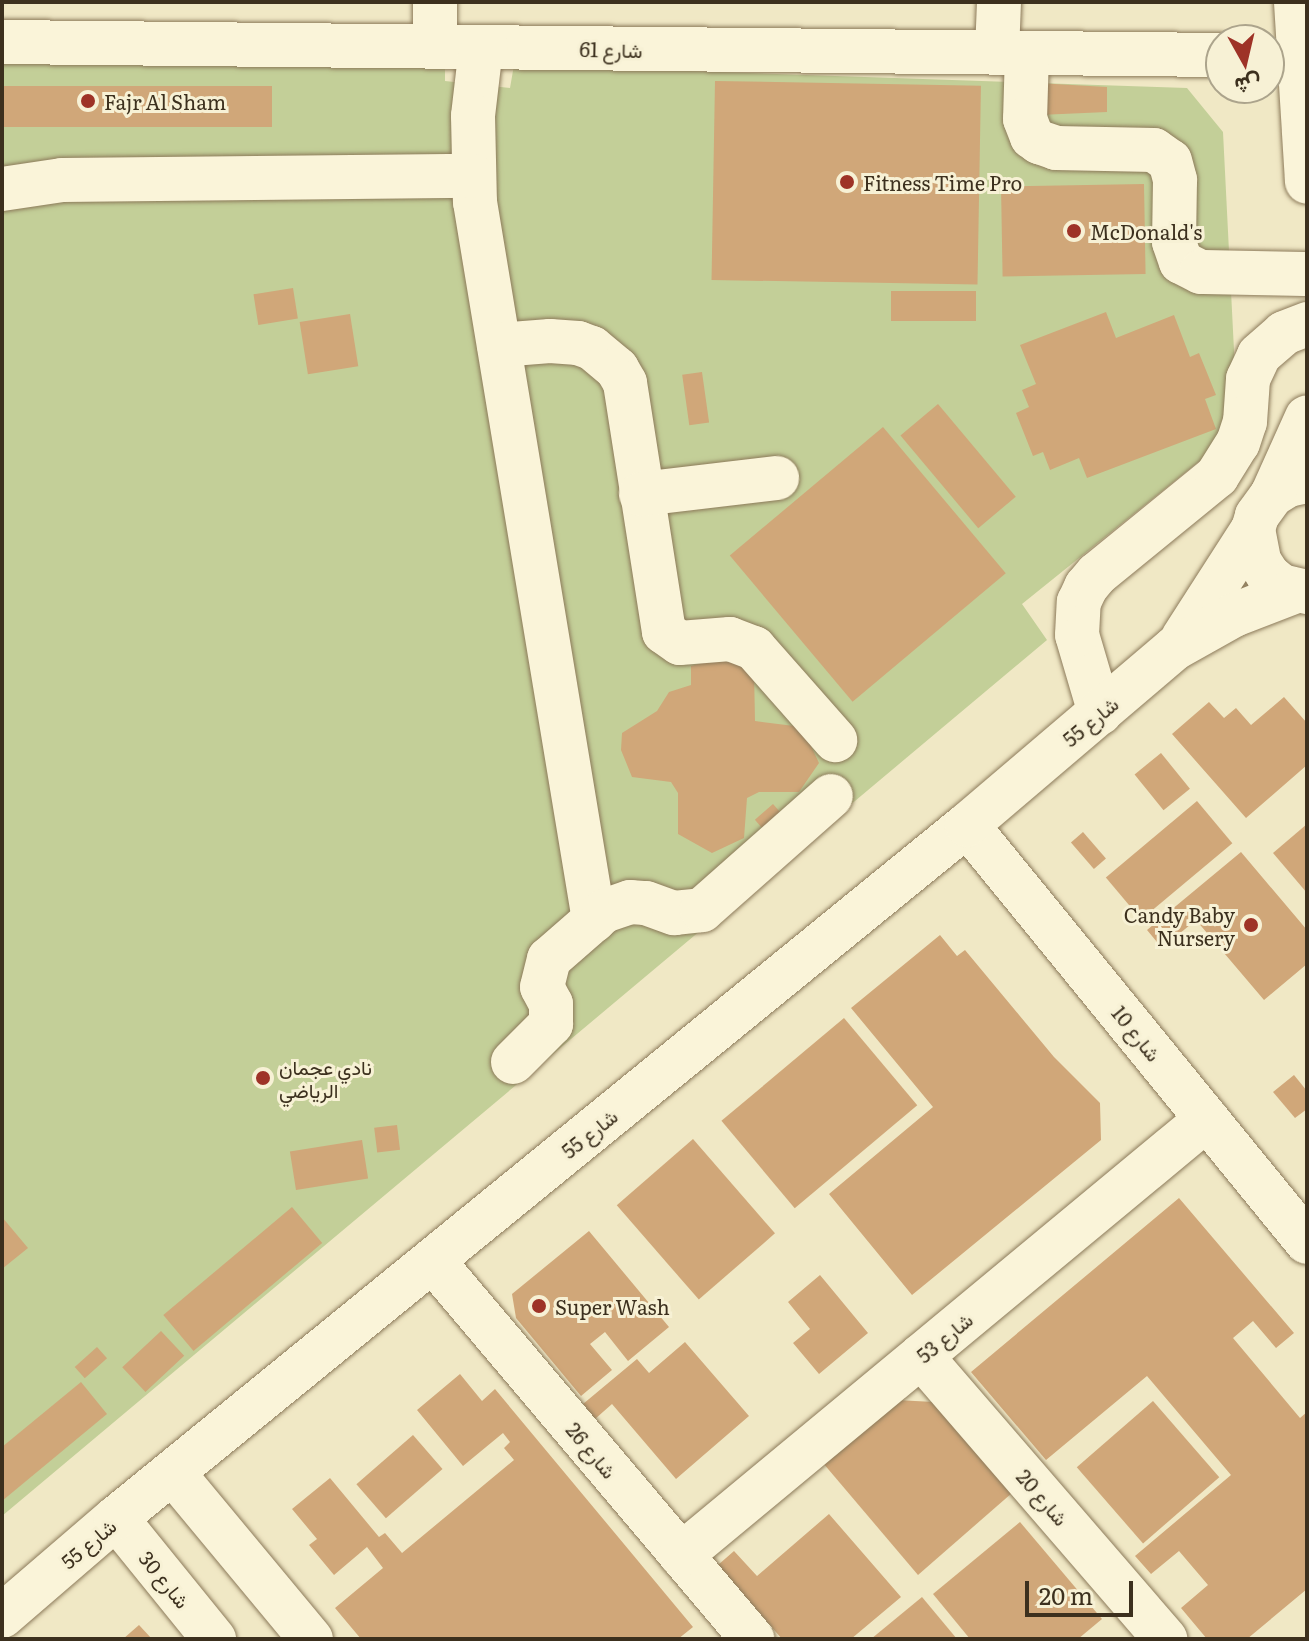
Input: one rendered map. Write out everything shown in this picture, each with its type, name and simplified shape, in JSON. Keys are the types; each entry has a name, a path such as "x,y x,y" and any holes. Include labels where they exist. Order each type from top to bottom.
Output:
{"street":[{"path":"435,2 435,47"},
{"path":"999,2 1025,119 1032,137 1056,148 1154,150 1170,161 1175,180 1174,242 1181,262 1201,272 1307,274"},
{"path":"1285,51 1296,2"},
{"name":"شارع 61","path":"2,42 1205,55"},
{"path":"486,47 480,56 476,85 473,176 594,920"},
{"path":"1285,61 1307,182"},
{"path":"2,172 62,180"},
{"path":"2,189 62,180 473,176"},
{"path":"1100,713 1077,635 1076,619 1086,587 1097,574 1217,476 1238,443 1245,422 1248,379 1259,355 1284,333 1307,324"},
{"path":"499,345 565,340 592,348 606,357 625,383 664,632 680,643 718,639 754,648 835,740"},
{"name":"شارع 55","path":"1175,648 1277,502 1307,417"},
{"path":"641,494 777,478"},
{"path":"1277,502 1256,554 1268,575 1302,592"},
{"name":"شارع 55","path":"2,1616 116,1518 967,825 1175,648 1234,615 1302,592"},
{"path":"513,1062 551,1024 551,1004 542,987 549,959 594,920 616,904 630,902 646,903 674,913 702,910 831,796"},
{"name":"شارع 10","path":"967,825 1307,1242"},
{"name":"شارع 53","path":"681,1555 1207,1119"},
{"name":"شارع 26","path":"433,1261 752,1639"},
{"name":"شارع 20","path":"921,1356 1165,1639"},
{"path":"173,1473 311,1639"},
{"name":"شارع 30","path":"116,1518 214,1639"}],"green space":[{"name":"نادي عجمان الرياضي","path":"2,61 445,64 445,81 510,88 514,65 1187,88 1223,132 1238,430 1022,604 1047,640 2,1516"}],"building":[{"name":"Fitness Time Pro","path":"715,81 981,86 977,285 712,280"},
{"path":"1037,83 1107,87 1107,112 1039,115"},
{"path":"2,86 272,86 272,127 2,127"},
{"name":"McDonald's","path":"1144,184 1146,274 1003,276 1001,186"},
{"path":"293,288 298,319 258,325 253,294"},
{"path":"891,291 976,291 976,321 891,321"},
{"path":"1106,312 1116,338 1174,315 1190,357 1199,353 1216,395 1205,399 1216,429 1087,478 1079,458 1050,470 1043,452 1033,456 1016,413 1029,407 1022,390 1036,384 1020,345"},
{"path":"350,314 358,366 308,374 300,322"},
{"path":"702,372 709,423 689,425 682,375"},
{"path":"938,404 1016,497 978,528 900,435"},
{"path":"883,427 1006,573 853,702 730,556"},
{"path":"724,657 754,670 755,721 802,727 819,763 799,792 759,792 747,798 744,838 712,853 678,834 678,793 671,782 632,777 621,750 622,733 657,711 669,692 691,685 691,666"},
{"path":"1284,697 1307,723 1307,765 1246,818 1172,734 1209,702 1224,718 1236,708 1251,725"},
{"path":"1161,753 1190,789 1164,810 1135,774"},
{"path":"1197,801 1232,843 1141,920 1106,877"},
{"path":"773,804 788,821 770,837 755,820"},
{"path":"1307,824 1307,893 1273,853"},
{"path":"1083,832 1106,858 1094,869 1071,842"},
{"name":"Candy Baby Nursery","path":"1241,852 1307,930 1307,964 1264,1000 1196,920 1162,948 1147,930"},
{"path":"940,935 957,956 965,950 1054,1057 1100,1103 1101,1140 912,1295 829,1194 933,1107 851,1008"},
{"path":"844,1018 917,1105 795,1208 721,1121"},
{"path":"1294,1075 1307,1091 1307,1109 1295,1118 1273,1092"},
{"path":"397,1125 400,1150 377,1153 374,1128"},
{"path":"693,1139 775,1233 699,1300 617,1205"},
{"path":"362,1140 368,1179 296,1190 290,1151"},
{"path":"1179,1198 1294,1333 1276,1348 1253,1321 1233,1338 1300,1418 1307,1412 1307,1589 1247,1639 1207,1639 1181,1608 1208,1585 1179,1551 1151,1574 1135,1556 1231,1475 1147,1376 1046,1460 971,1372"},
{"path":"292,1207 322,1243 194,1351 163,1315"},
{"path":"2,1217 28,1248 2,1269"},
{"path":"589,1231 669,1327 628,1361 605,1332 590,1344 612,1370 581,1396 516,1318 512,1294"},
{"path":"820,1275 868,1333 819,1374 793,1343 810,1329 788,1302"},
{"path":"161,1331 184,1356 145,1392 122,1367"},
{"path":"685,1342 749,1416 676,1479 612,1404 595,1419 583,1404 637,1359 649,1373"},
{"path":"97,1347 107,1358 85,1378 75,1367"},
{"path":"460,1374 482,1401 495,1389 693,1627 678,1639 361,1639 335,1608 383,1568 367,1547 334,1575 309,1545 317,1539 292,1509 330,1478 379,1537 385,1533 402,1553 514,1460 504,1448 510,1442 503,1433 463,1466 417,1410"},
{"path":"81,1382 107,1414 2,1501 2,1447"},
{"path":"896,1400 934,1402 1012,1493 918,1575 823,1463"},
{"path":"1153,1401 1219,1477 1143,1543 1077,1467"},
{"path":"413,1435 443,1469 386,1518 356,1484"},
{"path":"829,1514 901,1597 851,1639 782,1639 718,1565 734,1551 757,1576"},
{"path":"1020,1522 1102,1619 1078,1639 970,1639 933,1594"},
{"path":"922,1597 957,1639 871,1639"},
{"path":"139,1625 152,1639 123,1639"}],"place":[{"name":"Fajr Al Sham","path":"88,101"},
{"name":"Fitness Time Pro","path":"847,182"},
{"name":"McDonald's","path":"1074,231"},
{"name":"Candy Baby Nursery","path":"1251,925"},
{"name":"نادي عجمان الرياضي","path":"263,1078"},
{"name":"Super Wash","path":"539,1306"}]}
